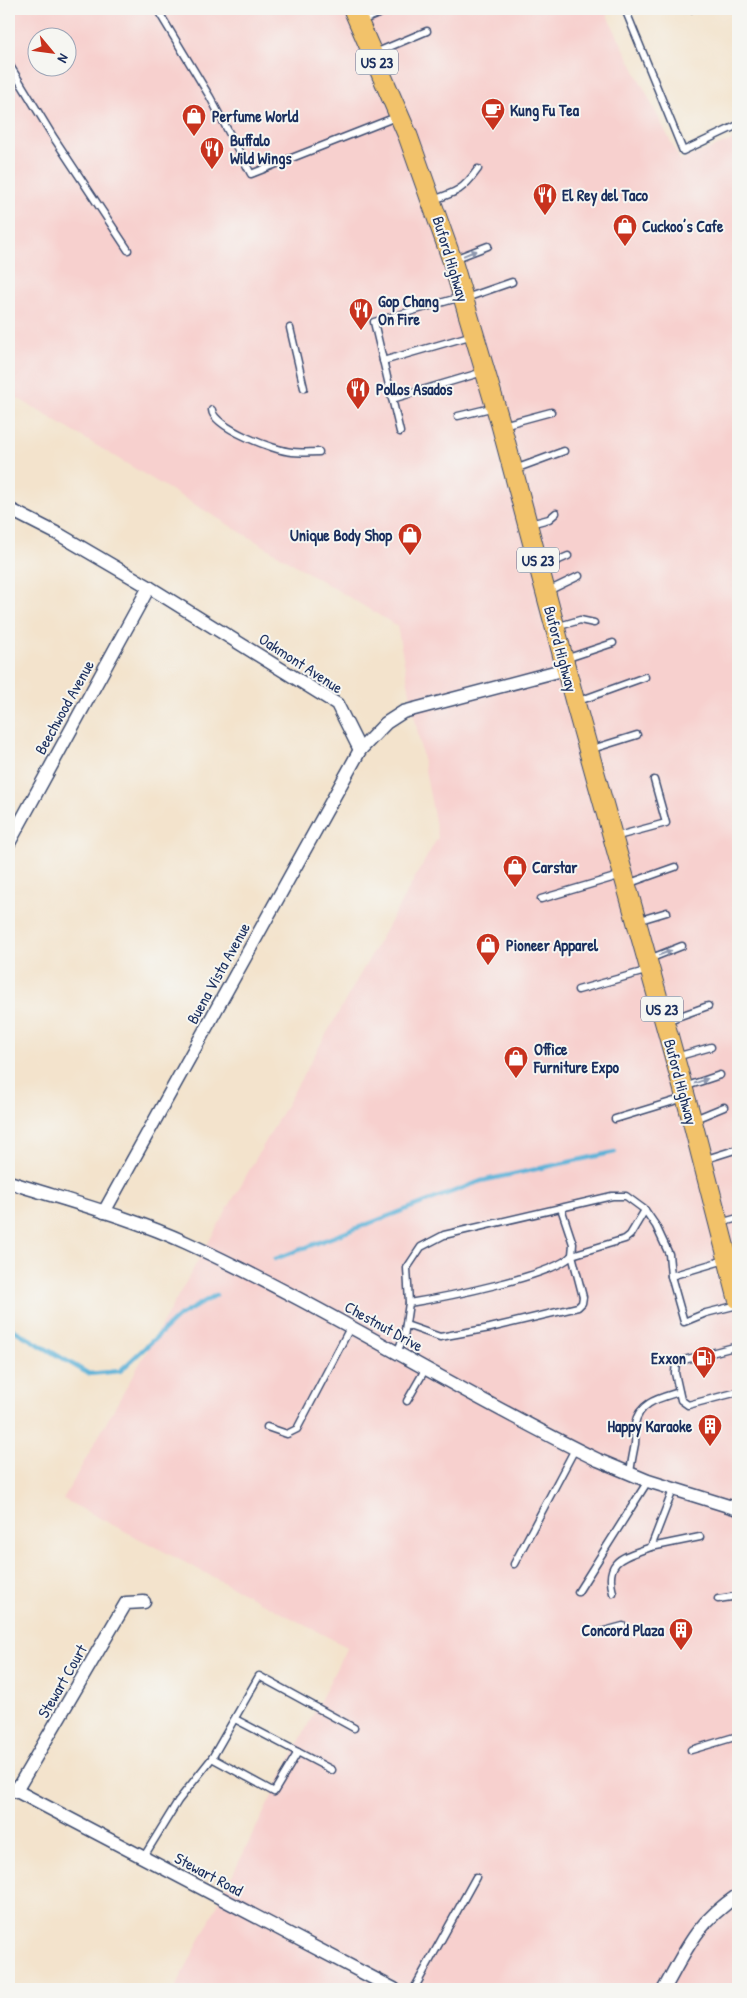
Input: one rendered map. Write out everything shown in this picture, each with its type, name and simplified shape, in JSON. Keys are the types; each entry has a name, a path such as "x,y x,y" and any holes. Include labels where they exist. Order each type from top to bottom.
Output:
{"main road":[{"name":"Buford Highway","path":"357,15 400,115 433,200 484,372 496,406 588,750 649,964 719,1224 733,1266 738,1299"}],"street":[{"name":"Oakmont Avenue","path":"9,509 60,535 149,587 337,704 360,750"},
{"name":"Beechwood Avenue","path":"9,843 149,587"},
{"path":"360,750 386,723 403,712 565,664"},
{"name":"Buena Vista Avenue","path":"104,1212 360,750"},
{"name":"Chestnut Drive","path":"9,1182 104,1212 185,1242 286,1290 575,1449 630,1474 672,1490 738,1509"},
{"name":"Stewart Court","path":"13,1789 126,1603 144,1602"},
{"name":"Stewart Road","path":"13,1789 394,1989"},
{"path":"664,1989 692,1938 703,1923 738,1895"}],"lane":[{"path":"157,9 210,97 251,174 400,115"},
{"path":"357,15 390,9"},
{"path":"625,9 683,151 738,125"},
{"path":"374,53 427,30"},
{"path":"9,64 54,138 128,250"},
{"path":"433,200 459,192 466,187 478,169"},
{"path":"452,260 488,246"},
{"path":"400,432 374,322 512,282"},
{"path":"290,328 304,388"},
{"path":"383,361 474,335"},
{"path":"392,399 484,372"},
{"path":"458,416 496,406"},
{"path":"212,410 217,421 262,444 292,452 319,452"},
{"path":"501,425 552,412"},
{"path":"513,469 564,451"},
{"path":"528,524 549,519 556,513"},
{"path":"540,568 568,556"},
{"path":"546,592 579,576"},
{"path":"555,627 580,620 594,623"},
{"path":"565,664 613,643"},
{"path":"575,702 645,677"},
{"path":"588,750 637,735"},
{"path":"612,837 666,823 654,780"},
{"path":"541,899 675,867"},
{"path":"636,922 667,912"},
{"path":"578,990 649,964 682,946"},
{"path":"665,1022 708,1006"},
{"path":"674,1057 711,1047"},
{"path":"616,1119 684,1092 720,1075"},
{"path":"692,1120 724,1107"},
{"path":"702,1160 738,1148"},
{"path":"397,1352 404,1338 409,1303 407,1268 421,1247 444,1235 612,1196 626,1196 645,1210 656,1226 669,1254 671,1276 684,1322 706,1313 738,1305"},
{"path":"406,1326 440,1337 490,1328 578,1307 582,1303 583,1297 572,1255 573,1244 561,1208"},
{"path":"409,1303 441,1298 505,1282 565,1263 572,1255 625,1239 630,1235 645,1210"},
{"path":"719,1224 738,1218"},
{"path":"671,1276 733,1266"},
{"path":"267,1427 287,1434 297,1429 351,1326"},
{"path":"738,1346 676,1362 675,1373 681,1400 688,1405 738,1392"},
{"path":"406,1401 426,1367"},
{"path":"630,1474 631,1456 635,1444 635,1424 640,1412 648,1403 679,1392"},
{"path":"514,1564 575,1449"},
{"path":"578,1592 648,1481"},
{"path":"652,1547 672,1490"},
{"path":"613,1594 610,1573 614,1564 624,1557 652,1547 700,1537"},
{"path":"718,1599 738,1596"},
{"path":"597,1633 623,1626"},
{"path":"143,1858 178,1801 212,1758 258,1676 354,1728"},
{"path":"235,1719 332,1770"},
{"path":"691,1750 738,1736"},
{"path":"212,1758 274,1792 298,1752"},
{"path":"414,1989 476,1877"}],"shaded area":[{"path":"9,9 604,9 680,160 738,138 738,1989 175,1989 347,1647 63,1499 438,837 397,626 9,393"}],"waterway":[{"path":"275,1259 481,1181 615,1152"},
{"path":"9,1327 89,1374 120,1371 179,1316 216,1295"}],"place":[{"name":"Kung Fu Tea","path":"493,131"},
{"name":"Perfume World","path":"194,137"},
{"name":"Buffalo Wild Wings","path":"212,170"},
{"name":"El Rey del Taco","path":"545,216"},
{"name":"Cuckoo’s Cafe","path":"625,247"},
{"name":"Gop Chang On Fire","path":"361,331"},
{"name":"Pollos Asados","path":"358,410"},
{"name":"Unique Body Shop","path":"410,556"},
{"name":"Carstar","path":"515,888"},
{"name":"Pioneer Apparel","path":"488,966"},
{"name":"Office Furniture Expo","path":"516,1079"},
{"name":"Exxon","path":"704,1379"},
{"name":"Happy Karaoke","path":"710,1447"},
{"name":"Concord Plaza","path":"681,1651"}]}
